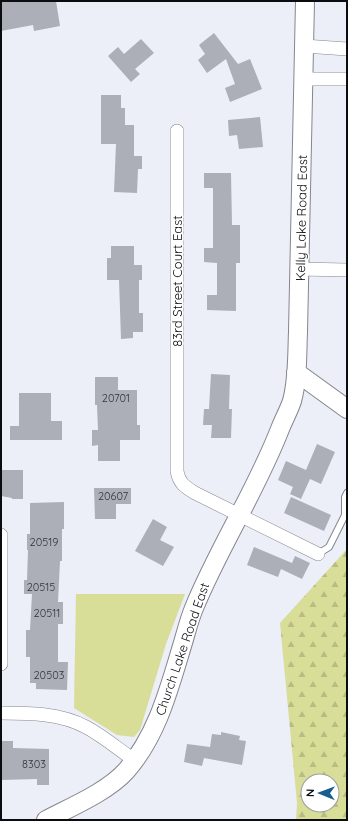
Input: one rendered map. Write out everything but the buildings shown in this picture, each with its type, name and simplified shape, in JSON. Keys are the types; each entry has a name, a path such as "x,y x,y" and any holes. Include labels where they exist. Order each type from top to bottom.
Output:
{"street":[{"name":"Kelly Lake Road East","path":"296,372 305,1"},
{"path":"304,46 347,49"},
{"path":"303,79 347,79"},
{"name":"83rd Street Court East","path":"177,131 177,471 179,479 184,486 239,515"},
{"path":"299,269 347,270"},
{"path":"296,372 347,409"},
{"name":"Church Lake Road East","path":"46,820 108,787 125,772 153,729 168,695 193,610 212,567 275,441 292,400 296,372"},
{"path":"239,515 318,554"},
{"path":"1,535 1,664"},
{"path":"1,713 33,714 71,720 86,727 134,760"}],"lane":[{"path":"318,554 329,547 345,516 345,497 347,493"}],"green space":[{"path":"347,549 347,820 296,820 297,803 280,623"},
{"path":"76,594 185,594 166,644 140,730 134,737 117,735 74,708"}]}
